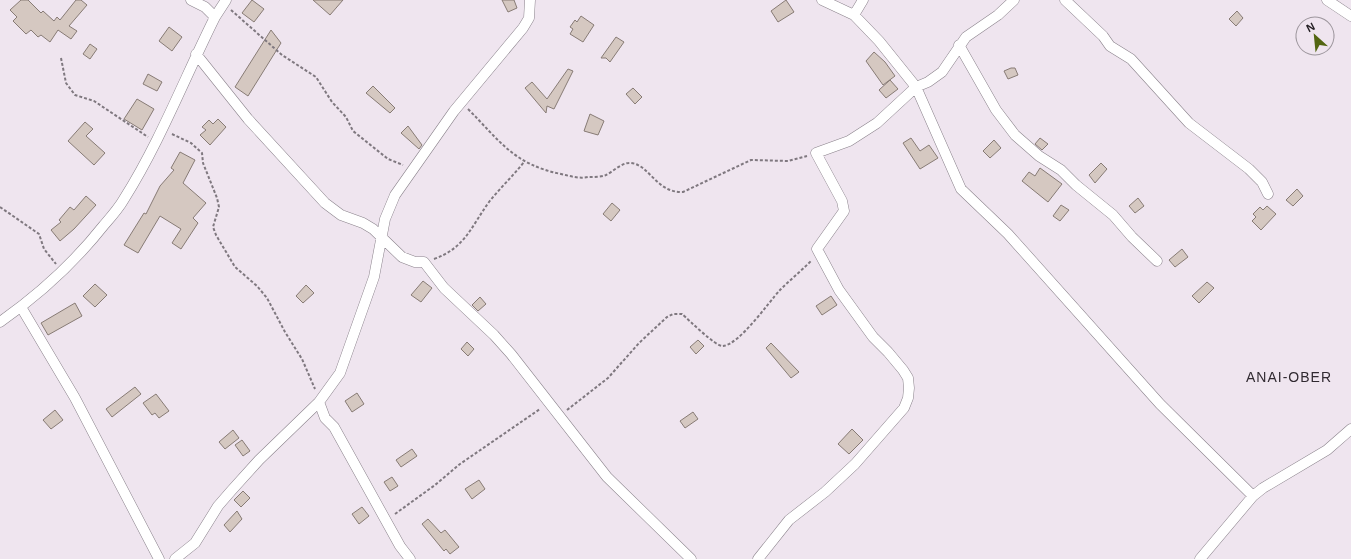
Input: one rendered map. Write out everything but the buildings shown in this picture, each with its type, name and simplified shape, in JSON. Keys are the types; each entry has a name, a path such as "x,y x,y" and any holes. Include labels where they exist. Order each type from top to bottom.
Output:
{"street":[{"path":"191,0 205,7 215,17"},
{"path":"176,559 195,543 218,506 259,460 319,402 340,373 374,278 385,219 395,195 461,102 523,28 529,18 531,6 530,0"},
{"path":"822,0 854,15 879,41 916,87 961,189 1008,234 1160,404 1179,421 1253,496"},
{"path":"854,15 862,0"},
{"path":"758,559 789,520 825,492 855,464 904,408 908,398 908,378 888,352 873,337 839,290 817,249 844,211 842,201 816,153 849,141 876,123 916,87 928,82 942,72 959,45 966,37 998,15 1014,0"},
{"path":"1065,0 1103,36 1110,46 1131,59 1189,123 1249,169 1262,182 1268,194"},
{"path":"1327,0 1351,16"},
{"path":"0,322 61,274 84,250 124,200 162,128 196,54 224,2"},
{"path":"959,45 996,110 1015,135 1039,156 1061,170 1076,185 1113,215 1132,237 1158,261"},
{"path":"196,54 248,119 325,203 341,216 362,222 373,229 402,257 415,262 424,262 444,288 498,340 550,403 607,477 691,559"},
{"path":"21,307 75,398 159,559"},
{"path":"319,402 325,418 334,427 387,520 400,546 410,559"},
{"path":"1200,559 1253,496 1263,488 1326,450 1351,429"}],"path":[{"path":"224,2 274,46 282,55 316,77 332,102 346,117 353,130 388,159 397,164 416,166"},
{"path":"61,58 66,83 75,94 94,101 155,142"},
{"path":"461,102 502,144 524,162 547,171 581,178 605,175 626,163 632,163 638,166 663,187 674,192 683,192 751,160 788,161 816,153"},
{"path":"162,128 190,143 202,153 203,163 217,198 218,207 213,227 216,235 235,267 257,286 267,298 285,332 302,359 315,388 319,402"},
{"path":"424,262 458,246 469,235 490,201 524,162"},
{"path":"0,207 39,234 44,249 61,274"},
{"path":"560,416 608,378 639,343 667,317 673,314 682,314 715,344 723,346 731,342 752,324 778,292 813,259 817,249"},
{"path":"387,520 435,486 460,464 550,403"}],"district":[{"name":"ANAI-OBER","path":"1289,377"}]}
